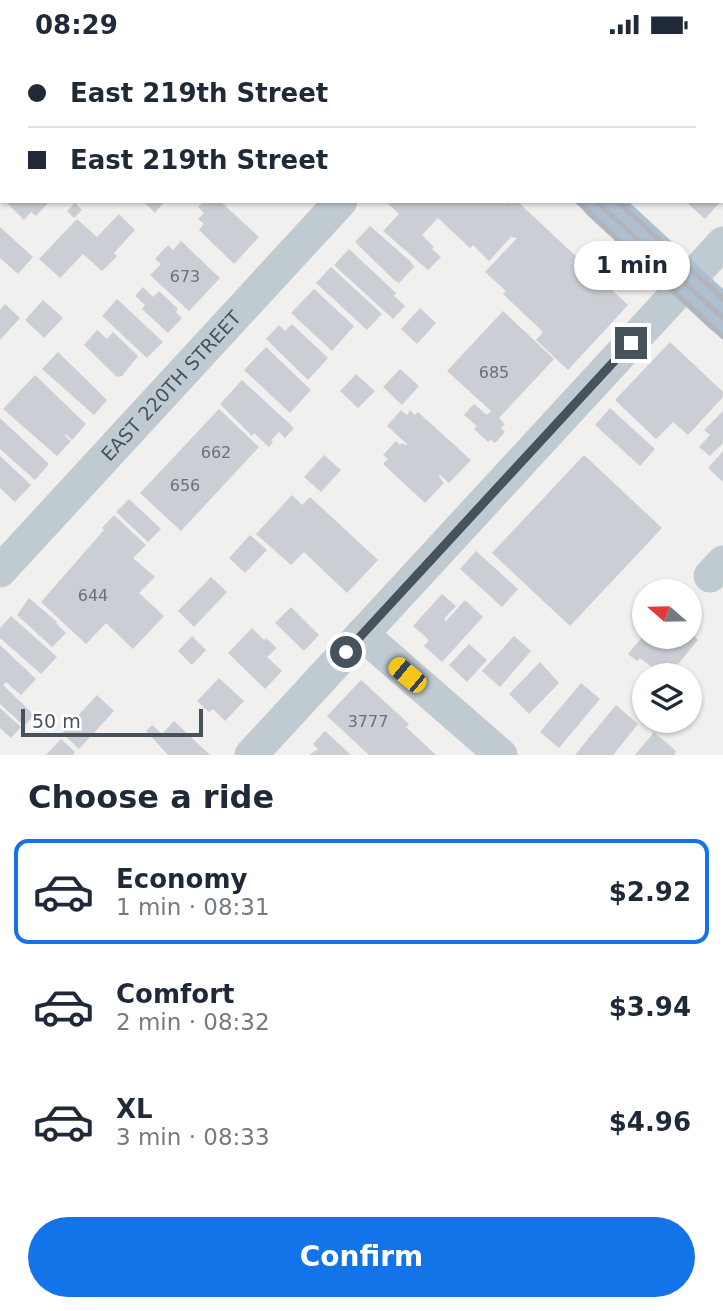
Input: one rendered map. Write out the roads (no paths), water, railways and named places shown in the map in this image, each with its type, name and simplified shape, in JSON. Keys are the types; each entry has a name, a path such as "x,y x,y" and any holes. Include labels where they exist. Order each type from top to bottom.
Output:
{"main road":[{"path":"602,203 723,315"}],"street":[{"name":"EAST 220TH STREET","path":"0,571 339,203"},
{"path":"251,754 723,243"},
{"path":"362,634 501,754"}],"railway":[{"path":"579,203 723,337"},
{"path":"598,203 723,318"},
{"path":"619,203 723,299"}]}
